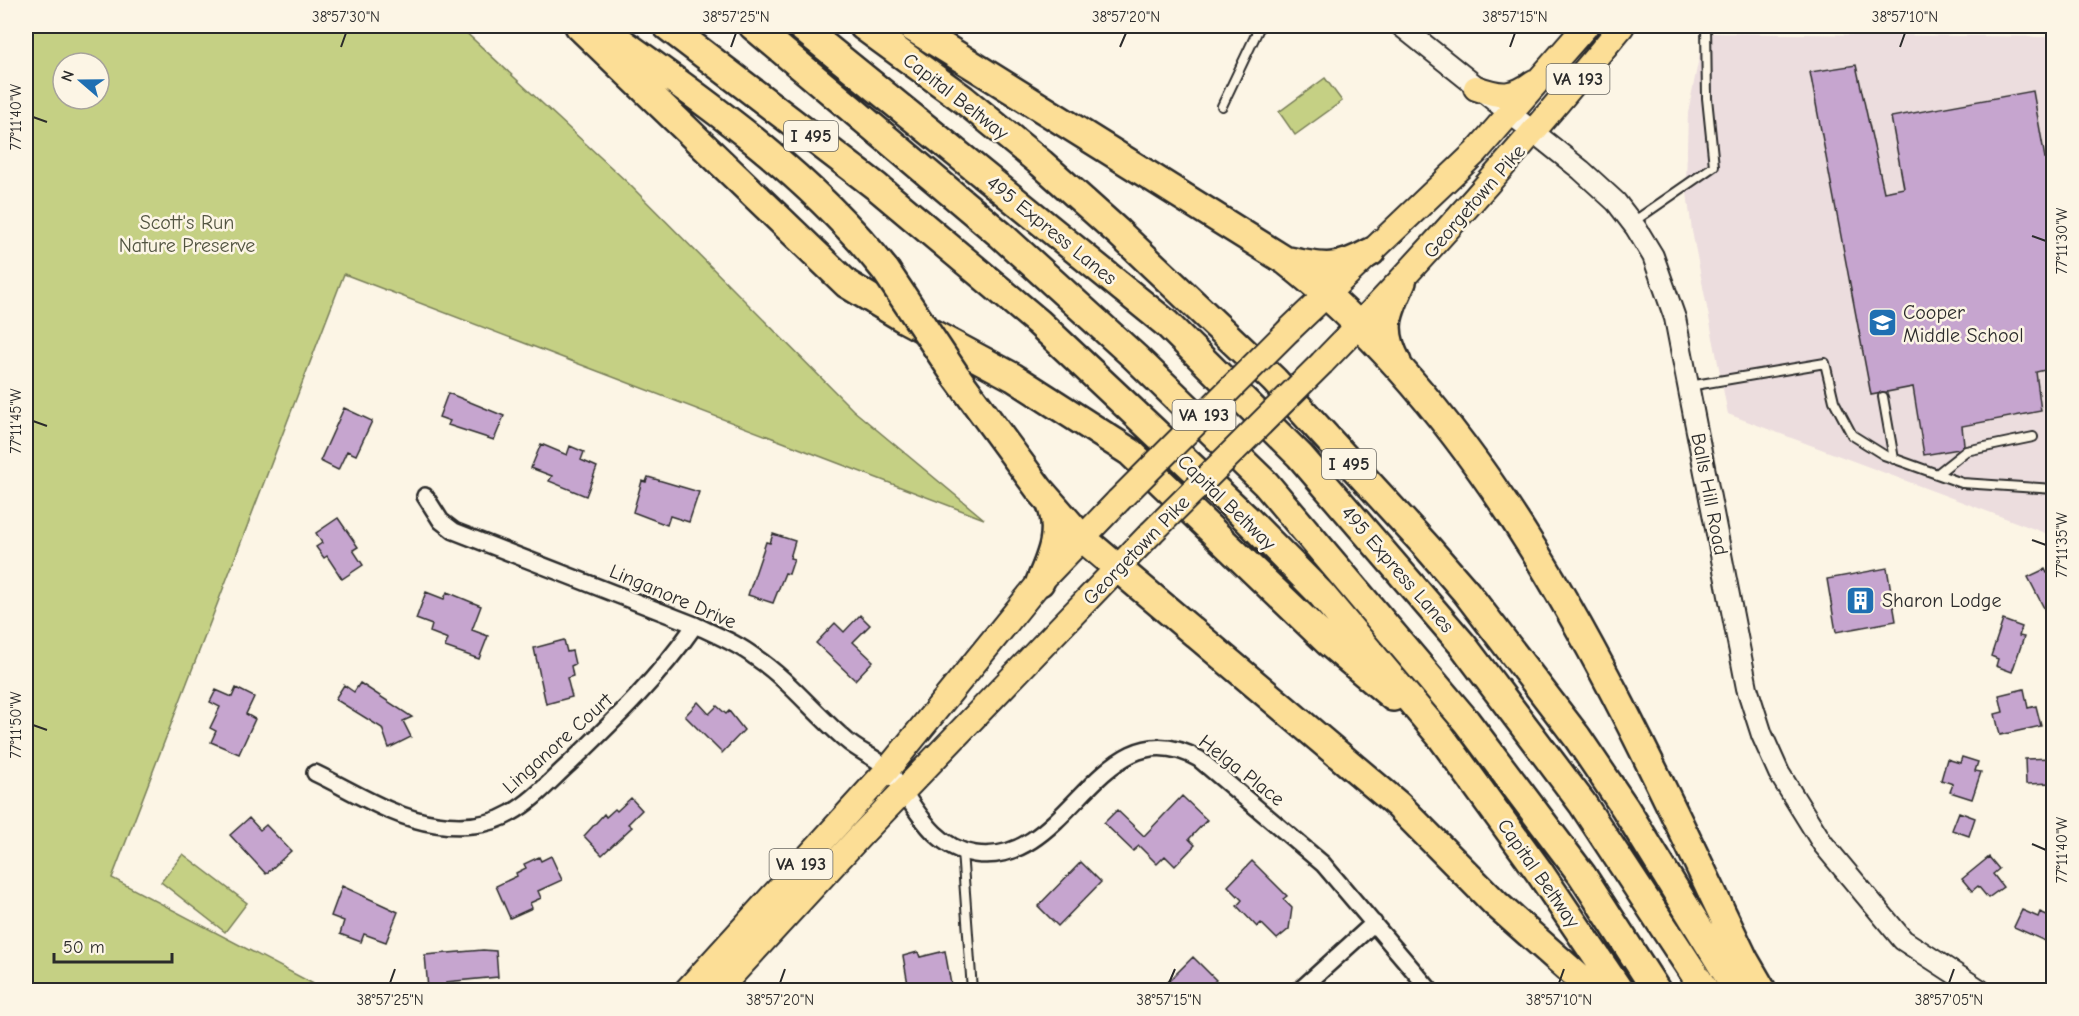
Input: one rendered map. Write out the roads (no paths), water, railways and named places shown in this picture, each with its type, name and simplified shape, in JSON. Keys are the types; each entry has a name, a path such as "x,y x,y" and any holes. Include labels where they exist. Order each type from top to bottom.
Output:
{"highway":[{"path":"579,26 847,284 905,319 1013,377 1130,452 1328,642 1442,738"},
{"path":"599,26 692,93 811,189 863,242 886,270 956,376 1050,501 1081,537 1398,805 1496,904 1593,990"},
{"name":"Capital Beltway","path":"667,26 877,187 1030,314 1096,374 1321,594 1442,738 1540,873 1619,990"},
{"name":"495 Express Lanes","path":"753,26 1009,242 1135,357 1266,484 1466,721 1582,875 1656,990"},
{"name":"495 Express Lanes","path":"801,26 1167,324 1299,456 1462,644 1582,803 1705,990"},
{"name":"Capital Beltway","path":"863,26 963,99 1041,163 1118,232 1274,380 1427,546 1466,592 1577,737 1625,808 1737,990"},
{"path":"910,26 1286,261 1326,292 1405,376 1465,450 1574,615 1614,690 1744,959 1762,990"},
{"path":"1286,261 1333,268 1371,252"},
{"path":"1402,282 1391,305 1386,325 1388,344 1405,376"},
{"path":"1040,582 1051,557 1057,534 1056,517 1050,501"}],"main road":[{"name":"Georgetown Pike","path":"687,990 888,769 1040,582 1081,537 1326,292 1432,196 1511,114 1586,26"},
{"name":"Georgetown Pike","path":"718,990 859,837 1151,533 1402,282 1534,132 1622,26"},
{"path":"1476,88 1502,96 1514,95 1550,69"}],"street":[{"name":"Balls Hill Road","path":"1401,26 1595,183 1632,222 1653,256 1676,318 1747,688 1762,735 1779,773 1822,844 1903,940 1980,990"},
{"name":"Linganore Drive","path":"425,496 441,521 454,531 695,625 732,642 757,658 847,741 888,769"},
{"name":"Linganore Court","path":"315,772 415,820 437,824 468,825 489,822 510,814 526,804 632,702 674,656 695,625"},
{"name":"Helga Place","path":"888,769 931,830 940,839 962,850 990,856 1007,853 1051,826 1117,762 1131,753 1147,747 1165,746 1181,749 1199,759 1323,864 1430,990"},
{"path":"1300,990 1374,923"}],"lane":[{"path":"1222,106 1260,26"},
{"path":"1632,222 1714,166 1707,98 1706,26"},
{"path":"1689,386 1825,363 1834,401 1852,435 1894,459 1962,483 2054,489"},
{"path":"1884,396 1894,459"},
{"path":"1937,474 1966,451 2033,437"},
{"path":"962,850 972,990"}],"place":[{"name":"Cooper Middle School","path":"1882,323"},
{"name":"Sharon Lodge","path":"1861,600"}],"park label":[{"name":"Scott's Run Nature Preserve","path":"187,234"}]}
